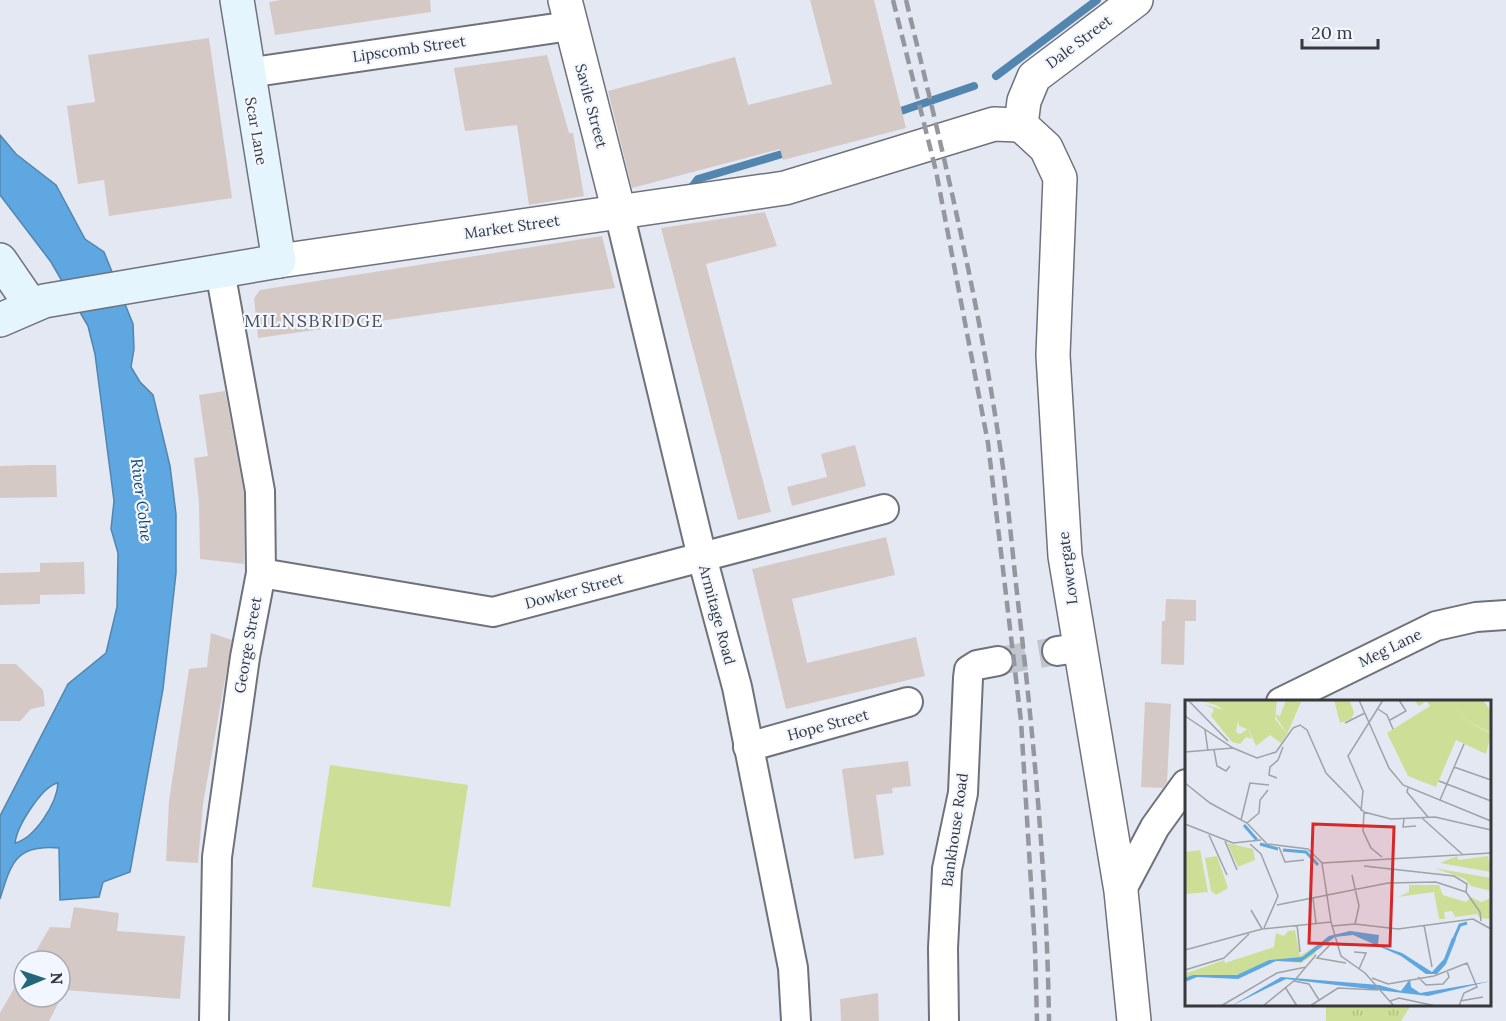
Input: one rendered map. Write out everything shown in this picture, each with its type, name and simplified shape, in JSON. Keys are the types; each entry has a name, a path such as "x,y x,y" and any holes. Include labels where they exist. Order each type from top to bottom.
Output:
{"main road":[{"name":"Scar Lane","path":"237,0 279,261"},
{"path":"0,260 37,303"},
{"name":"Market Street","path":"0,320 37,303 279,261"}],"street":[{"name":"Dale Street","path":"1021,125 1024,101 1034,77 1136,0"},
{"name":"Lipscomb Street","path":"247,73 568,13"},
{"name":"Savile Street","path":"568,13 619,212"},
{"name":"Market Street","path":"279,261 785,188 994,124 1021,125"},
{"name":"Lowergate","path":"1021,125 1046,148 1060,178 1053,355 1065,556 1067,650 1121,891 1134,1021"},
{"name":"Armitage Road","path":"619,212 702,557 737,687 793,968 796,1021"},
{"name":"George Street","path":"214,1021 217,857 245,657 261,573 260,491 220,272"},
{"name":"Dowker Street","path":"261,573 493,612 884,509"},
{"name":"Meg Lane","path":"1285,700 1436,626 1476,617 1506,615"},
{"name":"Bankhouse Road","path":"944,1021 947,869 963,793 969,669 998,661"},
{"name":"Hope Street","path":"748,747 909,702"},
{"path":"1121,891 1155,827 1185,785"}],"green space":[{"path":"330,765 468,785 450,907 312,887"},
{"path":"1326,1006 1410,1006 1401,1021 1326,1021"}],"water":[{"name":"River Colne","path":"0,135 16,154 56,185 85,239 104,252 133,324 134,349 131,367 140,382 153,395 170,466 176,514 176,573 163,689 130,872 103,882 99,897 60,900 59,848 45,848 33,849 18,858 8,875 0,899 0,816 68,684 106,653 117,607 118,553 111,529 114,501 95,354 88,326 51,262 0,195","holes":["58,783 57,791 44,819 23,840 15,843 20,827 38,799 45,791"]}],"building":[{"path":"281,0 430,0 431,12 275,35 269,2"},
{"path":"810,0 874,0 906,128 783,160 780,149 632,188 608,91 735,57 748,105 832,84"},
{"path":"209,38 232,198 109,216 104,180 78,184 67,106 95,102 88,55"},
{"path":"547,55 569,133 573,133 584,196 529,205 517,125 465,131 454,68"},
{"path":"765,212 777,246 706,264 771,512 738,520 661,228"},
{"path":"602,236 615,288 258,338 254,298 260,290"},
{"path":"225,391 244,493 244,564 200,559 199,503 194,458 208,456 199,395"},
{"path":"855,445 866,486 792,506 787,487 827,477 821,454"},
{"path":"56,465 57,497 0,498 0,466"},
{"path":"886,537 895,575 792,599 807,663 916,637 925,676 786,709 752,569"},
{"path":"84,562 85,594 40,595 40,604 0,605 0,573 40,572 40,563"},
{"path":"1166,599 1196,600 1196,621 1185,621 1184,665 1161,664 1162,621 1165,621"},
{"path":"211,633 232,640 203,804 198,863 166,861 169,801 189,669 207,667"},
{"path":"0,664 16,664 43,690 45,706 31,709 20,721 0,721"},
{"path":"1145,702 1171,704 1167,782 1163,788 1141,787"},
{"path":"908,761 911,786 892,788 893,793 876,795 884,855 854,859 842,769"},
{"path":"74,907 119,913 117,931 185,936 180,999 72,991 72,949 37,949 50,927 70,928"},
{"path":"12,992 12,1009 55,1009 49,1021 0,1021 0,1013"},
{"path":"878,993 879,1021 841,1021 840,999"}],"waterway":[{"path":"996,76 1097,0"},
{"path":"901,111 974,86"},
{"path":"692,187 698,179 782,154"}],"tunnel":[{"path":"998,661 1057,651"}],"railway":[{"path":"893,0 936,171 988,443 1021,721 1035,948 1037,1021"},
{"path":"906,0 970,278 1003,466 1039,811 1046,916 1049,1021"}],"district":[{"name":"MILNSBRIDGE","path":"314,321"}]}
